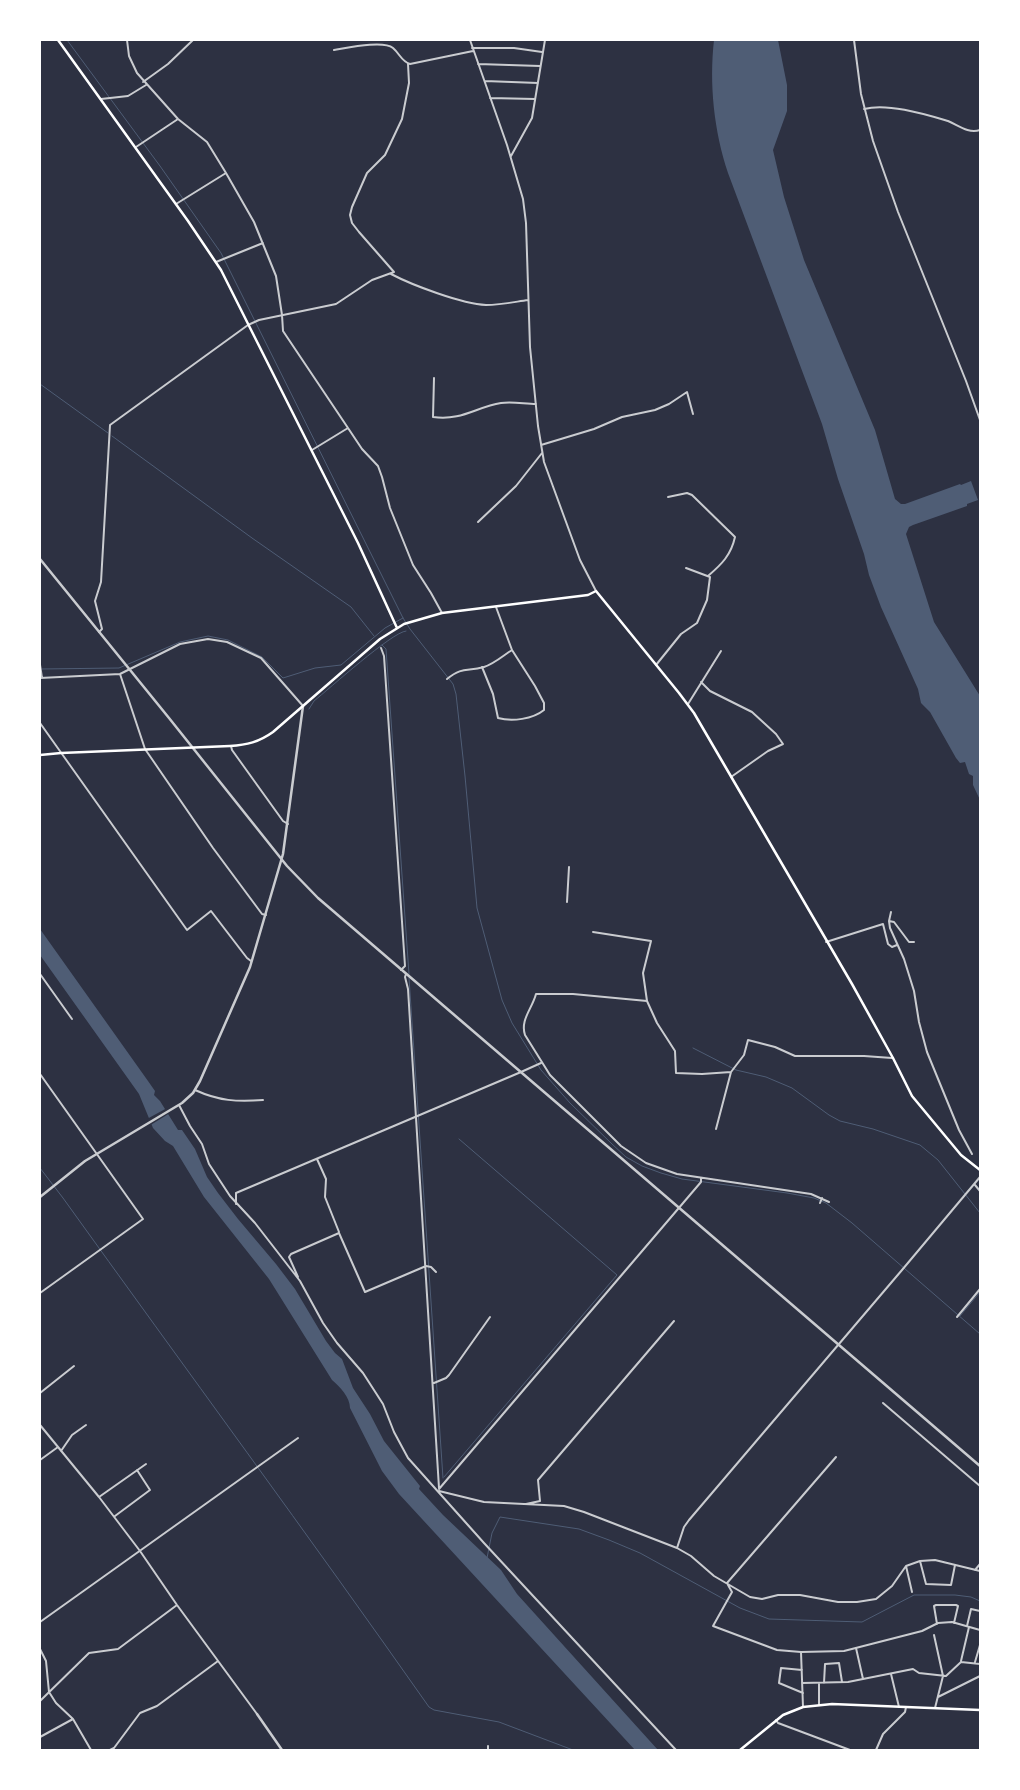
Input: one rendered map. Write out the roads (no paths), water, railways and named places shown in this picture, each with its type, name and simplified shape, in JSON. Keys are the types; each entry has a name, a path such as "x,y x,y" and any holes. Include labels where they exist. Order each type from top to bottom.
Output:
{"main road":[{"path":"58,40 216,262 371,569 396,628"},
{"path":"40,755 231,746 253,743 264,739 380,639 404,624 442,613 588,595 596,591 688,704 893,1058 918,1105 961,1155 980,1170"},
{"path":"740,1750 776,1720 803,1707 819,1705 980,1710"}],"street":[{"path":"127,40 131,62 143,82 178,119 207,142 226,173 263,243 276,276 283,331 362,449 378,466 390,508 409,556 442,613"},
{"path":"143,82 168,64 193,40"},
{"path":"470,40 523,199 526,223 528,300 536,404 542,453 551,485 577,552 596,591"},
{"path":"510,157 532,118 545,40"},
{"path":"854,40 864,109 873,141 980,420"},
{"path":"334,50 382,44 393,48 402,60 408,64 473,49 514,48 543,52"},
{"path":"99,632 102,629 95,601 100,582 110,425 248,325 259,320 336,304 372,280 394,272 359,232 352,222 350,215 352,206 367,173 386,155 402,119 409,83 408,64"},
{"path":"478,64 540,66"},
{"path":"484,80 538,83"},
{"path":"101,99 128,96 146,85"},
{"path":"490,98 535,99"},
{"path":"864,109 888,107 949,122 970,131 980,130"},
{"path":"135,148 178,119"},
{"path":"176,204 226,173"},
{"path":"216,262 263,243"},
{"path":"390,273 413,284 483,305 528,300"},
{"path":"434,378 433,417 447,418 466,415 499,403 536,404"},
{"path":"541,445 594,429 622,417 655,410 669,404 687,392 693,414"},
{"path":"312,450 348,428"},
{"path":"478,522 516,486 542,453"},
{"path":"668,498 687,493 735,537 731,552 724,563 708,576"},
{"path":"735,540 739,538"},
{"path":"40,560 282,859 318,898 980,1466"},
{"path":"686,568 708,576"},
{"path":"656,665 681,634 697,624 706,600 710,577 708,576"},
{"path":"482,667 498,718 522,719 544,710 544,703 512,650 496,607"},
{"path":"40,665 41,678 120,674 180,644 200,639 218,640 235,645 261,658 303,706 282,859 252,961 195,1090 179,1105 97,1153 40,1197"},
{"path":"381,648 384,656 401,894 405,966 401,970"},
{"path":"447,679 459,671 482,667 512,650"},
{"path":"688,704 721,651"},
{"path":"120,674 145,749 213,848 262,914 266,915"},
{"path":"701,682 710,692 752,712 776,734 783,744 768,751 731,778"},
{"path":"40,723 187,930 211,911 247,958 252,961"},
{"path":"231,746 283,821 288,824"},
{"path":"567,902 569,866"},
{"path":"891,912 889,922 914,991 932,1065 959,1130 972,1154"},
{"path":"889,922 894,922 909,942 914,942"},
{"path":"826,942 883,924 890,946 897,945"},
{"path":"593,932 651,941 643,973 647,1002 657,1023 675,1051 676,1073 702,1074 732,1071"},
{"path":"40,974 72,1019"},
{"path":"406,974 414,1118 434,1383 438,1489"},
{"path":"647,1002 573,994 536,994 532,1008 522,1024 525,1035 550,1075 630,1154 646,1164 666,1171 702,1178 811,1194 829,1202"},
{"path":"716,1129 732,1071 744,1055 748,1040 775,1047 795,1056 893,1058"},
{"path":"236,1204 236,1193 541,1062"},
{"path":"40,1074 144,1219 40,1292"},
{"path":"195,1090 207,1096 234,1102 263,1100"},
{"path":"179,1105 202,1144 208,1164 236,1204 255,1223 300,1281"},
{"path":"317,1159 326,1179 326,1197 339,1233 365,1292 426,1266 431,1267 436,1272"},
{"path":"677,1548 684,1527 689,1520 980,1177"},
{"path":"438,1489 701,1182 702,1178"},
{"path":"974,1184 980,1191"},
{"path":"820,1203 822,1198"},
{"path":"339,1233 291,1254 289,1258 323,1323 337,1343 363,1373 383,1404 394,1432 408,1458 676,1750"},
{"path":"958,1315 980,1289"},
{"path":"434,1383 449,1375 490,1317"},
{"path":"519,1504 540,1501 538,1480 674,1321"},
{"path":"40,1393 74,1366"},
{"path":"883,1403 980,1486"},
{"path":"40,1425 140,1551 282,1750"},
{"path":"61,1451 72,1435 86,1425"},
{"path":"40,1622 298,1438"},
{"path":"40,1460 58,1447"},
{"path":"727,1583 836,1457"},
{"path":"99,1497 146,1464"},
{"path":"114,1517 150,1490 137,1470"},
{"path":"438,1489 484,1502 564,1506 584,1512 677,1548 691,1556 714,1576 750,1597 762,1599 778,1595 800,1594 838,1602 858,1602 876,1599 892,1586 906,1566 935,1560 980,1571"},
{"path":"920,1562 926,1584 951,1584 955,1564"},
{"path":"975,1570 980,1564"},
{"path":"906,1566 912,1592"},
{"path":"727,1583 732,1592 712,1626 777,1650 836,1652 922,1631 937,1624 954,1623 980,1630"},
{"path":"40,1701 89,1653 118,1649 177,1605"},
{"path":"937,1624 934,1606 936,1605 958,1606 954,1623"},
{"path":"802,1683 842,1682 913,1669 919,1673 946,1676 961,1662 971,1609 980,1612"},
{"path":"934,1635 943,1676 935,1708"},
{"path":"974,1663 980,1645"},
{"path":"856,1648 864,1679"},
{"path":"40,1649 46,1661 50,1692 56,1703 73,1719 91,1750"},
{"path":"801,1652 803,1707"},
{"path":"110,1750 114,1748 140,1713 157,1706 218,1661"},
{"path":"961,1662 980,1664"},
{"path":"824,1683 825,1664 839,1664 842,1682"},
{"path":"802,1670 779,1669 779,1683 802,1693"},
{"path":"891,1674 899,1707"},
{"path":"938,1697 980,1676"},
{"path":"819,1683 819,1705"},
{"path":"876,1750 882,1734 905,1712 906,1707"},
{"path":"40,1737 73,1719"},
{"path":"776,1720 778,1723 850,1750"}],"water":[{"path":"714,40 778,40 787,85 787,111 773,150 784,197 804,260 875,430 895,499 901,504 905,504 971,481 978,500 967,504 967,506 913,525 909,527 906,534 934,622 980,696 980,800 973,785 973,776 969,774 965,762 960,763 956,758 930,712 921,703 918,689 881,607 838,479 822,424 728,173 719,141 714,107 712,73"},
{"path":"40,929 155,1091 154,1095 160,1101 178,1130 182,1130 195,1149 207,1177 218,1193 295,1289 326,1341 342,1359 353,1388 370,1414 384,1441 420,1486 419,1489 443,1515 501,1570 517,1594 658,1750 635,1750 399,1494 382,1471 350,1408 346,1396 332,1380 269,1279 204,1197 173,1146 165,1141 153,1128 139,1094 40,955"}],"waterway":[{"path":"67,40 160,166 221,253 403,618 453,684 456,694 465,776 477,908 502,1000 512,1023 541,1070 570,1103 612,1144 626,1157 642,1166 682,1179 787,1193 814,1198 826,1203 852,1223 980,1334"},
{"path":"40,384 108,433"},
{"path":"112,436 351,607 374,636"},
{"path":"42,669 119,668 180,642 208,636 228,640 262,657 283,678 315,668 341,665 385,628 403,618"},
{"path":"309,709 314,701 360,662 388,641 406,631"},
{"path":"382,645 386,649 409,974"},
{"path":"409,978 443,1478"},
{"path":"693,1048 736,1070 766,1077 792,1088 840,1121 873,1129 920,1145 938,1160 980,1213"},
{"path":"444,1477 617,1275 459,1139"},
{"path":"40,1168 429,1707 434,1710 499,1722 573,1750"},
{"path":"960,1316 980,1292"},
{"path":"487,1558 492,1533 500,1517 579,1529 609,1540 640,1553 740,1608 769,1619 862,1622 914,1595 955,1595 971,1597 980,1601"}]}
